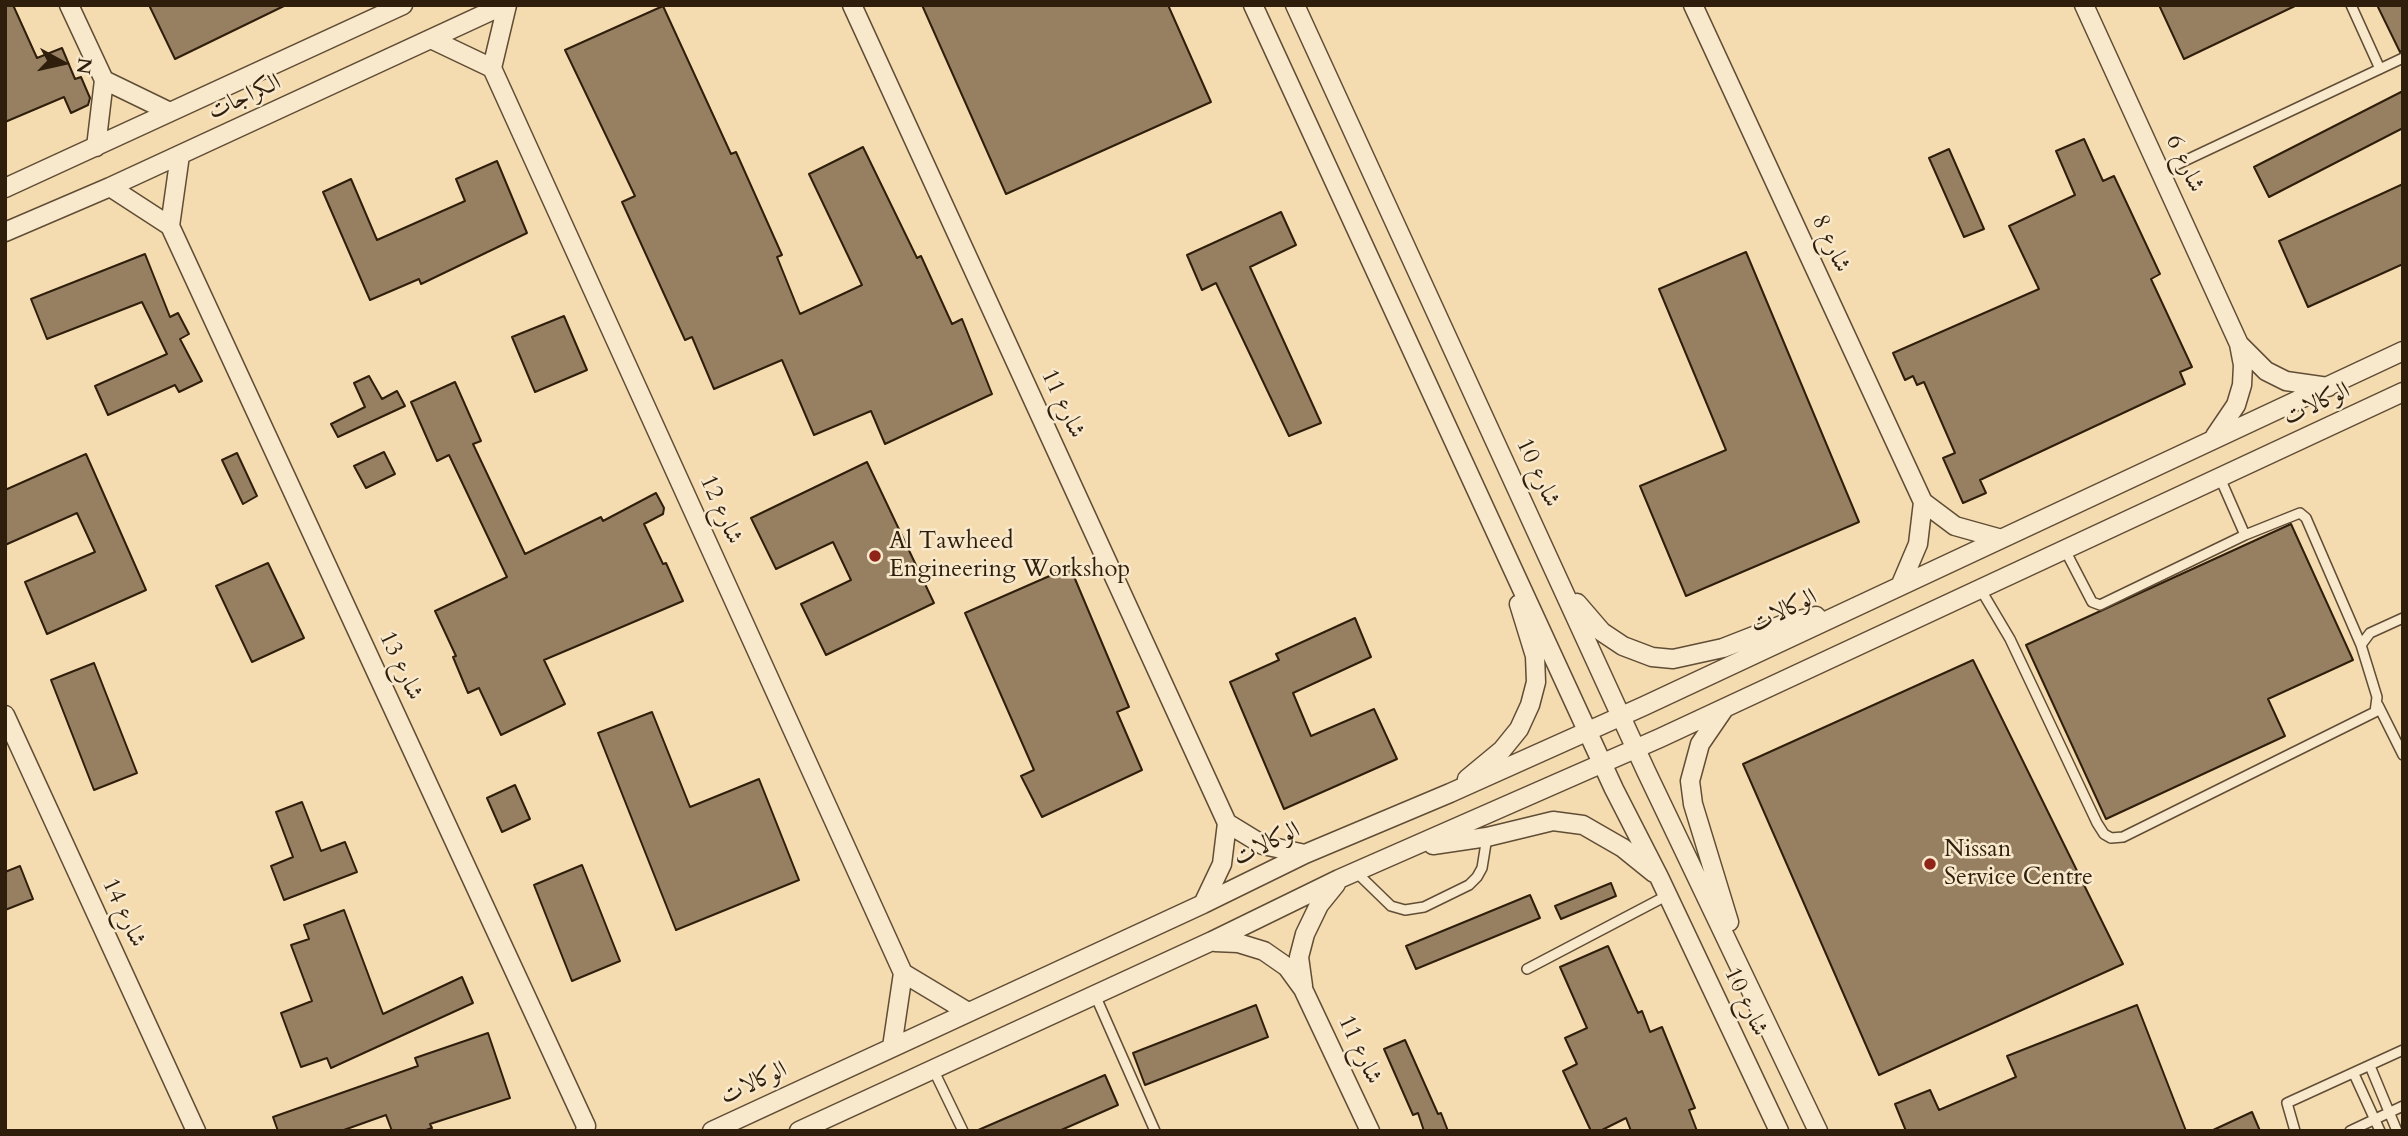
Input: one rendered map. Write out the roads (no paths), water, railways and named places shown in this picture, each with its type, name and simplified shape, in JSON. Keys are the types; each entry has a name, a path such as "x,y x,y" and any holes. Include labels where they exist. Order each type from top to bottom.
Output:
{"street":[{"path":"69,5 104,80 96,146"},
{"name":"الكراجات","path":"5,188 403,5"},
{"path":"432,39 492,68 505,5"},
{"name":"الكراجات","path":"5,232 110,187 505,5"},
{"name":"شارع 11","path":"852,5 1227,823"},
{"name":"شارع 10","path":"1253,5 1505,553 1779,1131"},
{"name":"شارع 10","path":"1295,5 1636,748 1818,1131"},
{"name":"شارع 8","path":"1693,5 1923,502 1955,526 1998,538"},
{"name":"شارع 6","path":"2084,5 2239,344 2243,365 2236,405 2212,438"},
{"name":"شارع 12","path":"492,68 903,973"},
{"path":"104,80 170,112"},
{"path":"110,187 170,226 180,155"},
{"name":"شارع 13","path":"170,226 589,1129"},
{"name":"شارع 6","path":"2239,344 2266,371 2286,381 2328,387"},
{"name":"الوكالات","path":"712,1131 1203,904 1305,854 1622,716 2403,351"},
{"name":"الوكالات","path":"799,1131 1212,942 1339,879 1636,748 1981,590 2403,392"},
{"path":"1900,584 1918,544 1923,502"},
{"name":"شارع 10","path":"1450,793 1502,750 1519,729 1533,693 1535,656 1505,553"},
{"name":"الوكالات","path":"1561,584 1602,632 1623,646 1652,657 1696,656 1787,623 1846,609"},
{"name":"شارع 10","path":"1726,706 1700,744 1690,781 1693,804 1738,960"},
{"name":"شارع 14","path":"5,715 196,1131"},
{"name":"الوكالات","path":"1413,848 1487,837 1553,821 1583,825 1623,848 1659,877"},
{"path":"1203,904 1222,864 1227,823 1263,845 1305,854"},
{"name":"شارع 11","path":"1303,989 1299,957 1304,934 1319,905 1339,879"},
{"name":"شارع 11","path":"1212,942 1238,943 1264,951 1287,967 1303,989 1370,1131"},
{"path":"892,1047 903,973 968,1012"}],"lane":[{"path":"2351,5 2380,69"},
{"path":"2161,172 2403,58"},
{"path":"2220,478 2245,535"},
{"path":"2065,550 2087,594 2097,605 2292,514 2303,515 2361,645 2378,705 2403,755"},
{"path":"1981,590 2010,639 2096,823 2111,838 2123,837 2367,718 2378,705"},
{"path":"2361,645 2370,633 2403,618"},
{"path":"1356,872 1391,906 1405,910 1424,907 1469,885 1477,877 1482,868 1487,837"},
{"path":"1527,969 1668,895"},
{"path":"1095,995 1155,1131"},
{"path":"2295,1131 2287,1103 2403,1050"},
{"path":"2370,1066 2398,1131"},
{"path":"933,1069 962,1131"},
{"path":"2354,1074 2380,1131"},
{"path":"2350,1131 2403,1106"}],"place":[{"name":"Al Tawheed Engineering Workshop","path":"875,556"},
{"name":"Nissan Service Centre","path":"1930,864"}]}
